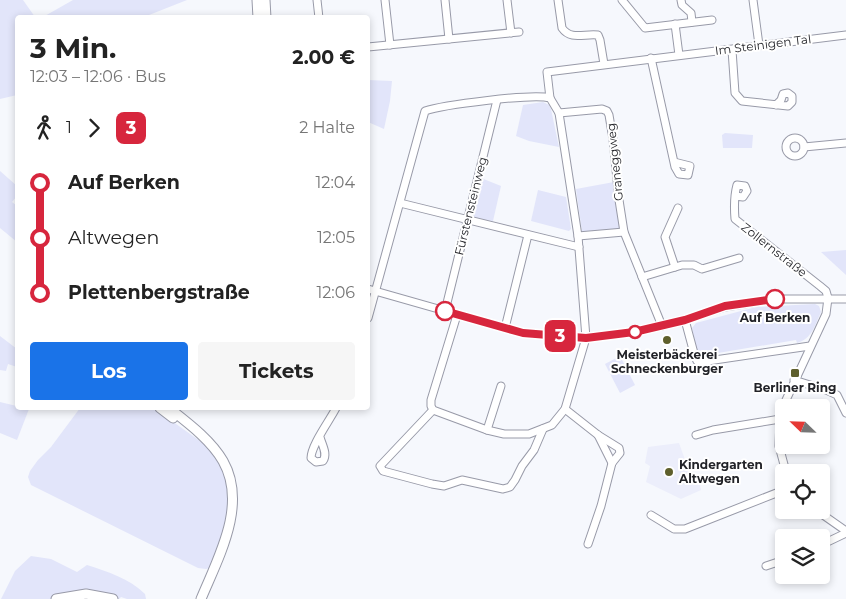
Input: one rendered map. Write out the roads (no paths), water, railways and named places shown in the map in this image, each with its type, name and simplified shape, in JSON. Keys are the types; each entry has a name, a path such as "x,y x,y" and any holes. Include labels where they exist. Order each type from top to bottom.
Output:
{"street":[{"path":"257,0 258,15"},
{"path":"265,0 266,15"},
{"path":"317,0 319,15"},
{"path":"385,0 390,45"},
{"path":"445,0 450,39"},
{"path":"507,0 511,33"},
{"path":"558,0 564,31 572,35 598,35 604,64"},
{"path":"622,0 645,28 712,20"},
{"path":"681,0 682,5 691,13 692,22"},
{"path":"753,0 759,46"},
{"path":"675,24 679,54"},
{"path":"370,47 519,32"},
{"name":"Im Steinigen Tal","path":"550,98 547,72 679,54 732,50 846,35"},
{"path":"732,50 735,93 742,101 776,104"},
{"path":"651,58 674,162"},
{"path":"457,315 431,400 433,410 487,430 504,434 529,434 552,425 565,409 586,338 578,236 559,113 550,98 541,96 435,107 425,110 400,203 371,290 523,333 586,338 634,332 662,326 725,306 776,299 846,298"},
{"name":"Fürstensteinweg","path":"446,311 497,100"},
{"name":"Graneggweg","path":"559,113 602,109 610,115 624,232 662,326"},
{"path":"804,147 846,142"},
{"name":"Zollernstraße","path":"735,196 735,219 826,291 828,298"},
{"path":"400,203 579,247"},
{"path":"675,267 665,237 678,208"},
{"path":"578,236 624,232"},
{"path":"505,328 528,235"},
{"path":"642,277 682,265 694,265 702,269 739,258"},
{"path":"786,399 826,314 828,298"},
{"path":"685,320 695,357 697,361 701,362 810,346"},
{"path":"794,380 837,395 846,413"},
{"path":"487,430 501,386"},
{"path":"565,409 598,435 619,448 620,453 612,462 602,506 588,544"},
{"path":"163,410 196,431"},
{"path":"171,410 210,443 223,461 230,476 232,488 232,510 228,530 201,599"},
{"path":"320,437 335,410"},
{"path":"433,410 380,466 384,471 444,486 462,480 503,489 510,487 515,480 522,466 534,450 543,429"},
{"path":"696,435 713,430 775,420"},
{"path":"598,435 612,462"},
{"path":"651,515 674,529 685,529 775,494"},
{"path":"828,519 846,532 830,540"},
{"path":"766,566 775,563"},
{"path":"56,599 86,594 113,599"}],"place":[{"name":"Auf Berken","path":"775,299"},
{"name":"Meisterbäckerei Schneckenburger","path":"667,340"},
{"name":"Berliner Ring","path":"795,373"},
{"name":"Kindergarten Altwegen","path":"669,472"}]}
